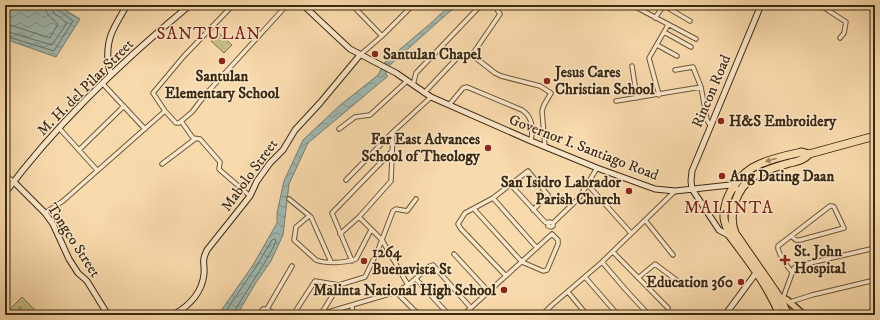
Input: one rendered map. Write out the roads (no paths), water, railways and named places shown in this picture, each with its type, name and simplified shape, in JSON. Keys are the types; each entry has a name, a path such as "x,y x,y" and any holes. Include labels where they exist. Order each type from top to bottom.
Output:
{"highway":[{"path":"788,315 779,299 748,256 730,236 724,218 726,202 734,187 745,173 760,164 802,152 809,154 875,136"},
{"path":"734,187 732,222 742,248"},
{"path":"748,256 756,273 779,299 780,315"}],"main road":[{"path":"111,74 109,71 108,55 109,38 127,5"},
{"name":"M. H. del Pilar Street","path":"5,193 59,128 102,83 190,5"},
{"name":"Governor I. Santiago Road","path":"303,5 350,49 396,73 431,97 545,147 655,189 675,191 734,187"},
{"name":"Rincon Road","path":"692,189 692,171 761,5"},
{"name":"Mabolo Street","path":"173,315 194,299 200,290 204,273 202,260 207,250 250,196 257,181 270,163 283,150 295,130 320,103 360,55"},
{"name":"Tongco Street","path":"14,182 45,213 53,224 72,265 87,281 108,315"},
{"path":"692,189 719,230 730,236"},
{"path":"725,315 756,273"},
{"path":"779,299 790,302 804,315"}],"street":[{"path":"233,5 184,56 153,93 165,111 176,123 192,112 205,95 287,5"},
{"path":"352,5 382,36"},
{"path":"360,55 414,5"},
{"path":"413,85 416,73 481,5"},
{"path":"472,55 500,12 496,8 489,5"},
{"path":"632,5 696,39"},
{"path":"655,18 664,5 690,21"},
{"path":"820,5 846,22 844,33 840,38"},
{"path":"659,95 649,58 668,25"},
{"path":"664,32 691,47"},
{"path":"657,45 677,56"},
{"path":"424,92 458,57 465,54 472,55 501,76 540,86 551,93 542,111 545,147"},
{"path":"632,66 637,98"},
{"path":"675,70 693,67 701,87 707,120 710,125"},
{"path":"339,129 355,117 370,115 407,81"},
{"path":"102,83 145,128"},
{"path":"449,105 463,88 467,87 522,110 531,121 531,141"},
{"path":"616,101 701,87"},
{"path":"346,180 393,132 431,97"},
{"path":"79,150 124,106"},
{"path":"45,213 63,201 165,111"},
{"path":"181,121 195,139 200,140 220,162 219,169 221,172 250,196"},
{"path":"59,128 97,170"},
{"path":"340,234 359,217 392,182 393,132"},
{"path":"162,164 195,139"},
{"path":"352,261 332,213 392,151"},
{"path":"551,227 554,225 553,222 579,198 597,168"},
{"path":"506,276 458,224 465,213 493,198 526,172 530,172 548,195 533,210"},
{"path":"5,175 14,182"},
{"path":"588,184 631,233"},
{"path":"474,209 522,262 543,271 547,270 558,241 552,234 551,227 548,226 548,223 545,222 533,210 510,185"},
{"path":"542,315 613,252 675,191"},
{"path":"493,198 537,248"},
{"path":"289,199 309,216 331,262"},
{"path":"293,315 315,281 339,285 365,277 382,240 392,211 396,209 407,211 416,199"},
{"path":"792,272 784,263 778,246 830,206 832,206 844,228"},
{"path":"309,216 296,227 294,240 316,260 331,262 352,261 358,257 371,230"},
{"path":"359,217 382,240 408,285"},
{"path":"645,220 672,255"},
{"path":"548,223 550,221 553,222"},
{"path":"791,236 796,240 800,240 849,227"},
{"path":"463,315 552,234"},
{"path":"779,299 794,268 797,266 875,248"},
{"path":"613,252 668,308"},
{"path":"454,254 489,292"},
{"path":"602,262 624,289 649,315"},
{"path":"638,278 655,264 679,282"},
{"path":"320,315 396,292 408,285 433,265 472,308"},
{"path":"259,315 263,309 267,309 292,266"},
{"path":"585,277 618,315"},
{"path":"416,279 449,315"},
{"path":"790,302 812,295 875,280"},
{"path":"320,315 339,285"},
{"path":"396,292 418,314"},
{"path":"568,292 587,315"},
{"path":"352,305 353,315"},
{"path":"267,309 277,315"},
{"path":"410,315 418,314"}],"water":[{"path":"5,5 57,5 80,19 56,57 5,39"},
{"path":"450,5 459,5 390,65 386,71 386,75 388,76 308,143 289,184 283,235 271,261 255,284 237,315 218,315 253,265 277,223 277,213 284,181 303,140 339,106 378,75 385,62"}],"place":[{"name":"Santulan Chapel","path":"375,54"},
{"name":"Santulan Elementary School","path":"222,61"},
{"name":"Jesus Cares Christian School","path":"547,81"},
{"name":"H&S Embroidery","path":"721,121"},
{"name":"Far East Advances School of Theology","path":"488,148"},
{"name":"Ang Dating Daan","path":"722,176"},
{"name":"San Isidro Labrador Parish Church","path":"629,191"},
{"name":"St. John Hospital","path":"785,260"},
{"name":"1264 Buenavista St","path":"364,261"},
{"name":"Education 360","path":"741,282"},
{"name":"Malinta National High School","path":"504,290"}],"district":[{"name":"SANTULAN","path":"209,33"},
{"name":"MALINTA","path":"729,207"}]}
